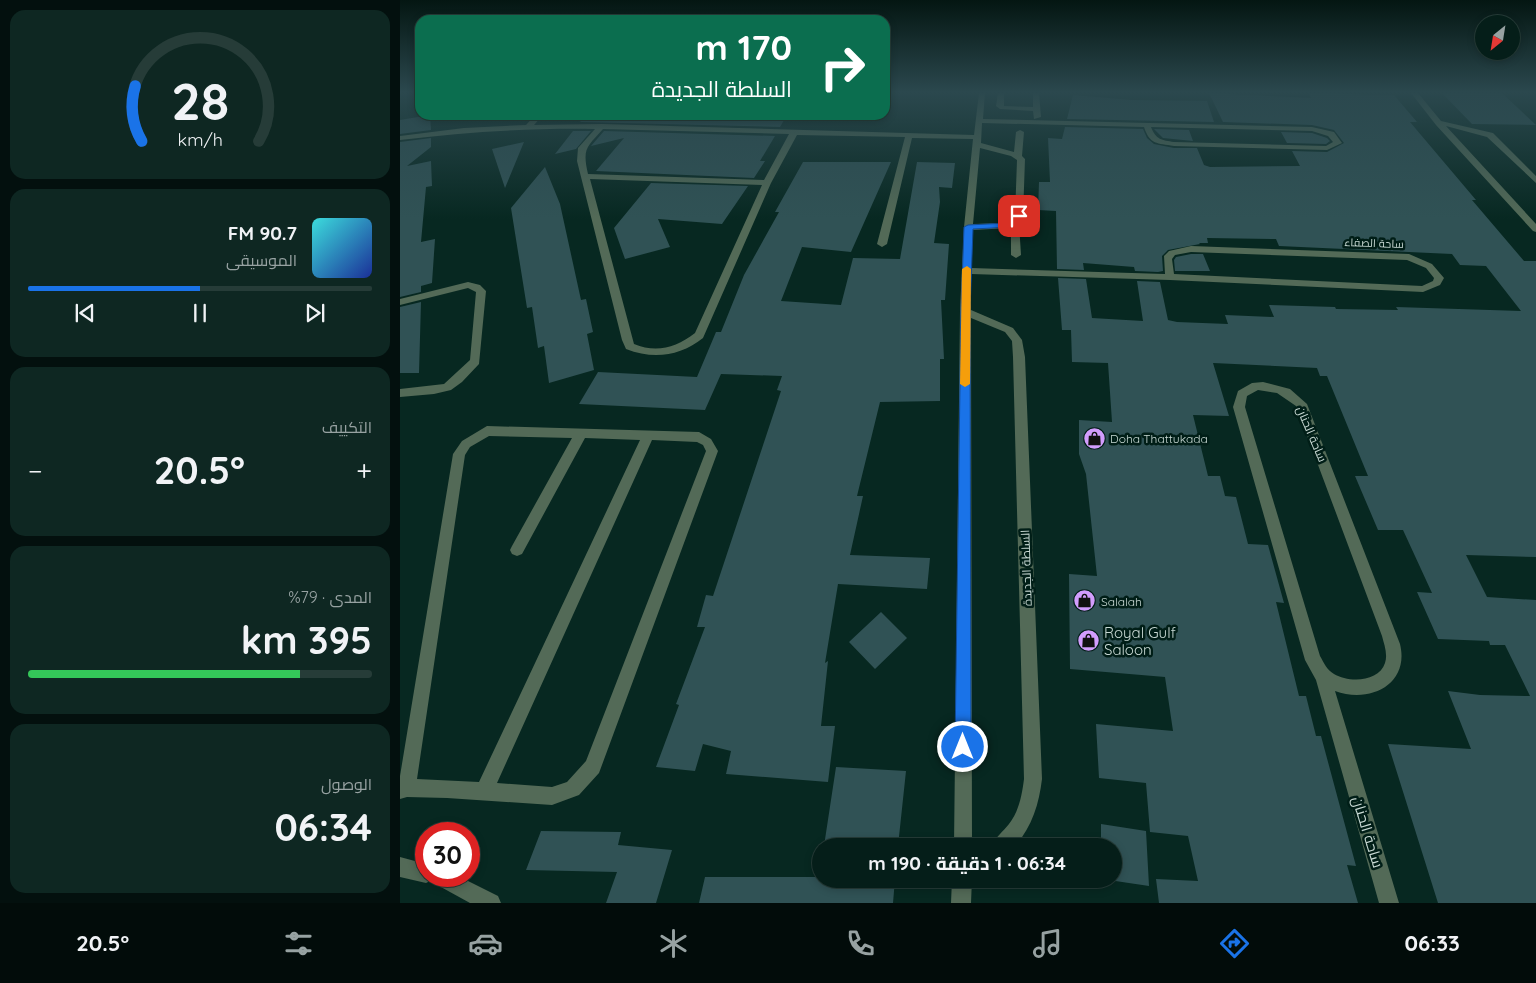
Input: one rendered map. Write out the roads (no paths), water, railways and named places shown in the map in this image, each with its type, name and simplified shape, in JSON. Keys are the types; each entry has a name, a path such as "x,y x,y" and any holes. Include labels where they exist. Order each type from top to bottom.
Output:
{"street":[{"path":"400,138 423,135"},
{"path":"594,135 582,148 580,154 626,340 630,346 648,352 670,351 682,348 699,335 767,183 792,135"},
{"path":"882,244 909,135"},
{"path":"911,135 979,141 1018,156"},
{"path":"962,838 966,271 968,227 979,135"},
{"path":"1016,255 1015,223 1019,216 1021,163 1018,156 1020,135"},
{"path":"1150,135 1156,141 1174,144 1327,148 1338,143 1332,135"},
{"path":"1450,135 1536,229"},
{"path":"1490,135 1536,181"},
{"path":"586,176 767,183"},
{"path":"968,227 1002,227 1015,223"},
{"name":"ساحة الصفاء","path":"966,271 1170,277 1423,289 1438,284 1439,278 1429,266 1408,257 1191,249 1172,253 1167,258 1170,277"},
{"path":"400,302 468,285 477,287 481,291 475,361 458,379 447,387 400,393"},
{"name":"السلطة الجديدة","path":"966,311 1009,330 1017,340 1020,357 1033,779 1030,801 1022,822 1010,838"},
{"name":"ساحة الحنان","path":"1322,674 1335,684 1349,687 1370,687 1384,680 1392,668 1394,653 1386,627 1301,404 1294,397 1276,388 1256,386 1242,394 1239,407 1313,660 1322,674 1390,903"},
{"path":"487,431 648,436 699,437 707,442 712,451 593,767 573,789 552,796 484,791 403,789 458,454 466,444 487,431"},
{"path":"517,550 581,434"},
{"path":"484,791 648,436"},
{"path":"400,867 415,870"},
{"path":"460,887 491,903"},
{"path":"961,903 962,888"}],"place":[{"name":"Doha Thattukada","path":"1094,438"},
{"name":"Salalah","path":"1085,601"},
{"name":"Royal Gulf Saloon","path":"1088,641"}]}
